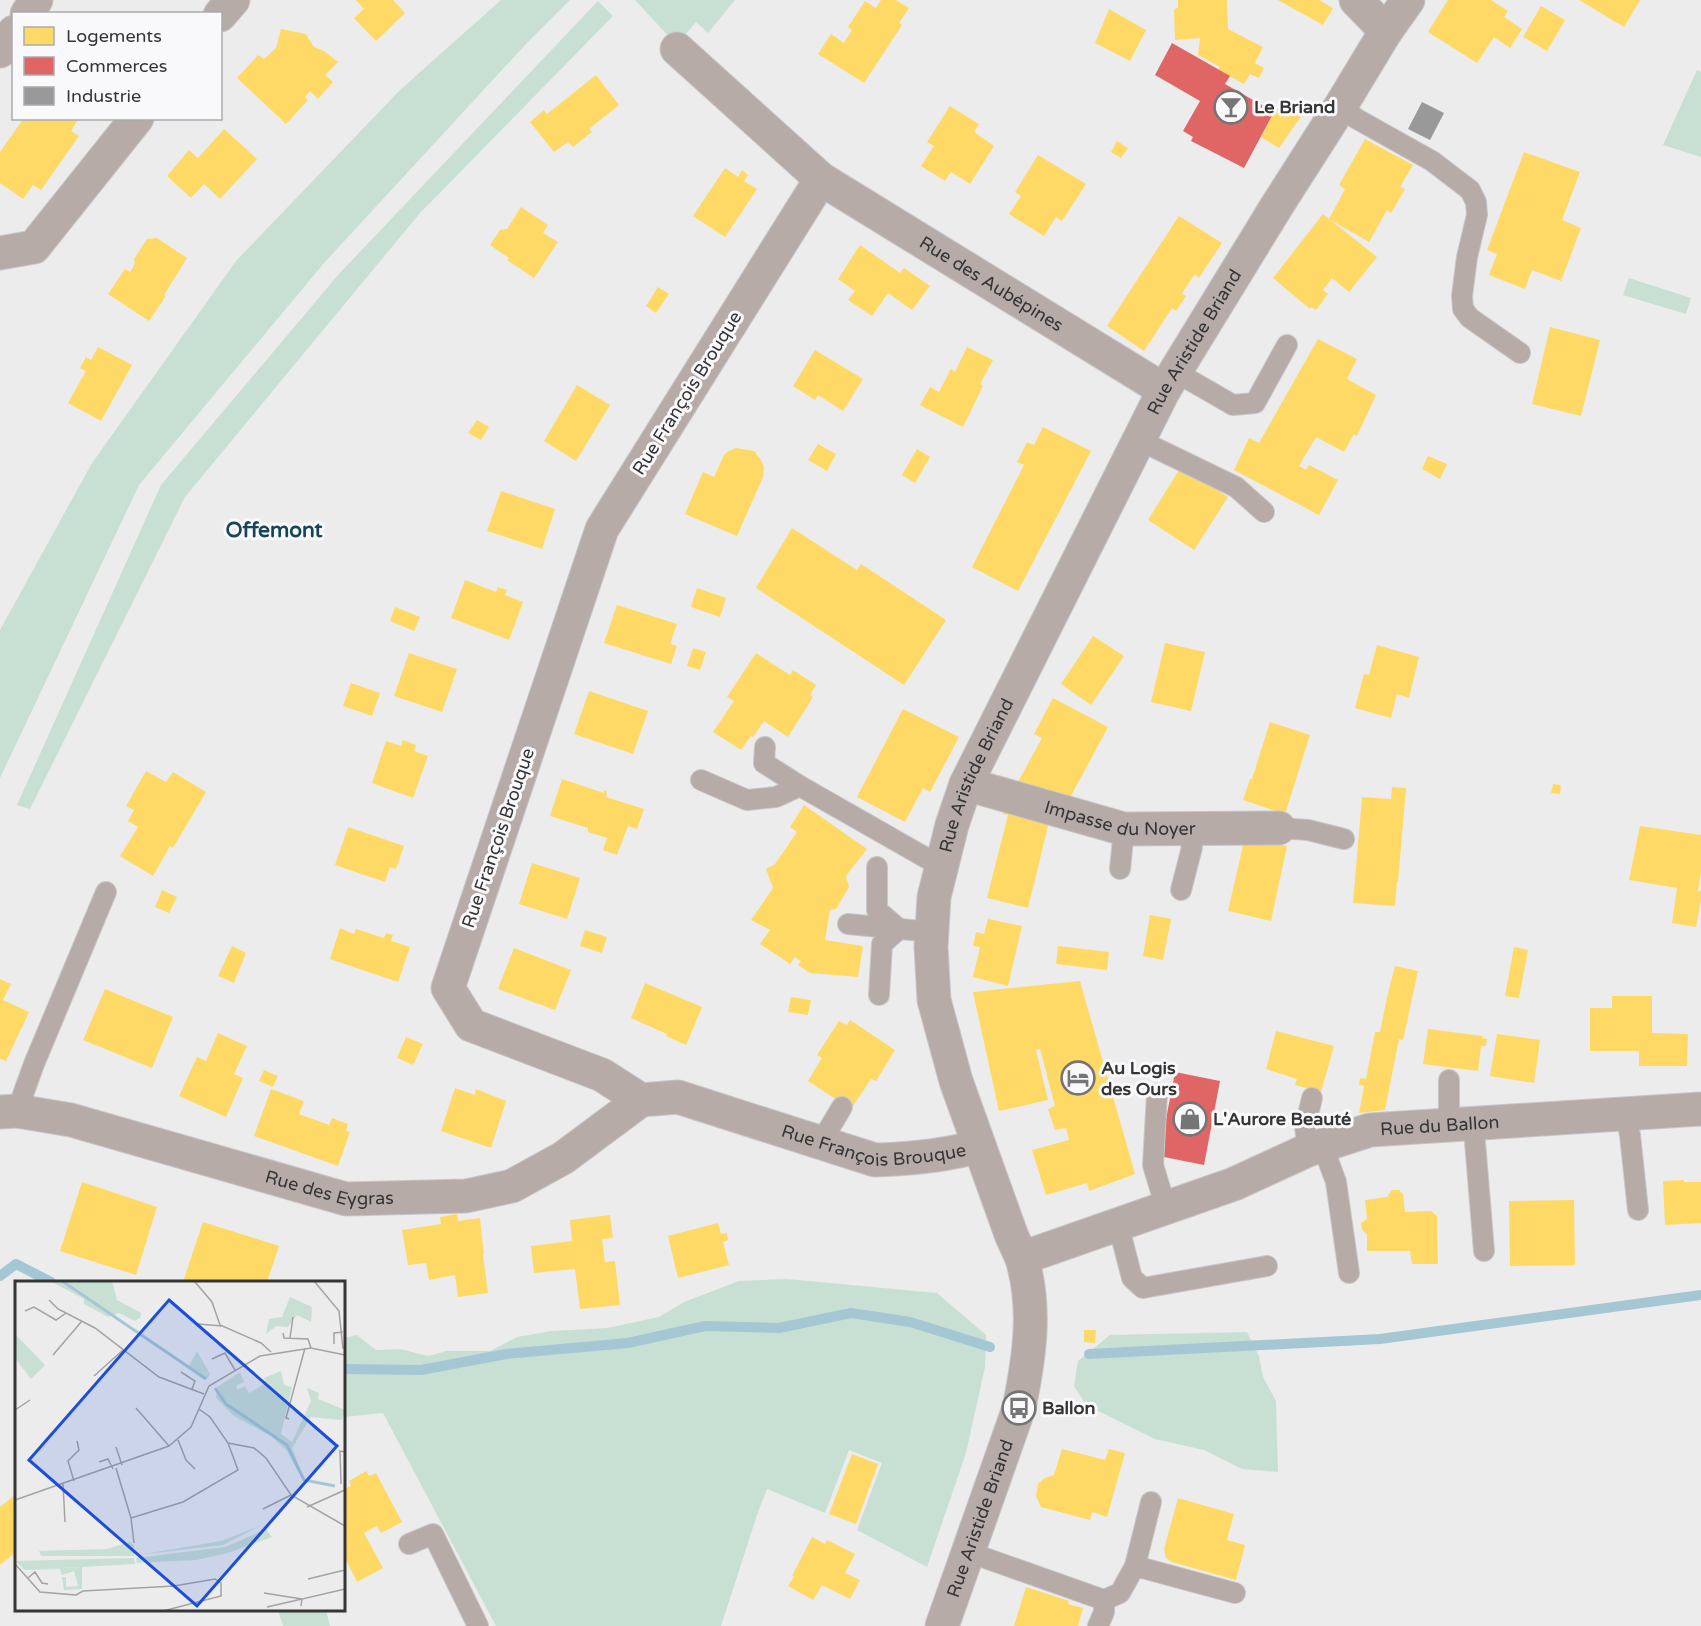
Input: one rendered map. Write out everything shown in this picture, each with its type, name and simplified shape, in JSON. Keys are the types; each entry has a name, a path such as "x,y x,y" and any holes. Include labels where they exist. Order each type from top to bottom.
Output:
{"street":[{"path":"222,13 233,0"},
{"path":"1356,0 1386,31"},
{"name":"Rue Aristide Briand","path":"942,1626 1019,1408 1027,1371 1031,1329 1029,1290 1022,1258 1011,1234 956,1081 934,1000 932,933 934,897 952,825 966,784 1169,381 1386,31 1408,0"},
{"path":"0,51 12,35"},
{"name":"Rue des Aubépines","path":"676,49 821,179 1169,381"},
{"path":"0,253 34,247 135,120"},
{"name":"Rue François Brouque","path":"821,179 602,529 448,988 471,1025 602,1075 641,1100 678,1097 875,1160 961,1152 979,1146"},
{"name":"Impasse du Noyer","path":"966,784 1124,829 1279,828"},
{"name":"Rue des Eygras","path":"8,1112 71,1120 346,1199 466,1196 512,1186 563,1158 641,1100"},
{"name":"Rue du Ballon","path":"1022,1258 1234,1184 1315,1147 1370,1130 1701,1109"}],"lane":[{"path":"1340,108 1432,161 1470,190 1476,202 1477,215 1467,257 1462,296 1463,309 1470,318 1520,353"},
{"path":"1169,381 1233,405 1255,403 1287,345"},
{"path":"1139,440 1236,487 1264,512"},
{"path":"765,747 764,763 942,867"},
{"path":"701,780 747,800 776,797 800,786"},
{"path":"1279,828 1308,830 1344,839"},
{"path":"1120,869 1124,829"},
{"path":"1181,890 1192,848 1187,829"},
{"path":"877,867 877,910 899,929"},
{"path":"8,1112 34,1064 106,892"},
{"path":"848,924 932,933"},
{"path":"879,995 882,944 899,929"},
{"path":"1449,1080 1462,1124 1475,1142 1484,1251"},
{"path":"1157,1094 1153,1165 1166,1208"},
{"path":"1312,1098 1305,1126 1336,1182 1349,1272"},
{"path":"821,1142 842,1107"},
{"path":"1625,1113 1630,1135 1638,1210"},
{"path":"1119,1224 1132,1278 1143,1288 1267,1266"},
{"path":"968,1552 1104,1600 1120,1593 1135,1566 1151,1502"},
{"path":"409,1544 433,1533 478,1626"},
{"path":"1135,1566 1235,1593"},
{"path":"1098,1626 1104,1612 1104,1600"}],"green space":[{"path":"501,0 570,0 526,44 324,263 139,485 0,778 0,630 92,463 236,261 400,90"},
{"path":"635,0 735,0 708,33 696,22 680,41 671,39"},
{"path":"598,1 613,16 420,213 185,497 30,809 17,805 161,485 338,275"},
{"path":"1697,70 1701,72 1701,157 1663,145"},
{"path":"1629,278 1691,298 1686,314 1623,295"},
{"path":"787,1279 937,1293 986,1335 985,1367 966,1453 927,1567 857,1530 882,1463 849,1450 825,1513 767,1489 721,1626 496,1626 383,1413 345,1417 345,1338 357,1335 376,1350 400,1349 428,1356 447,1351 490,1351 517,1337 552,1331 607,1328 659,1317 684,1302 739,1281"},
{"path":"1247,1332 1259,1356 1263,1377 1276,1401 1278,1472 1242,1469 1204,1450 1155,1439 1086,1405 1074,1386 1078,1361 1110,1335"},
{"path":"278,1611 326,1611 330,1626 283,1626"}],"building: Logements":[{"path":"356,0 393,0 405,13 376,41 354,18 364,9"},
{"path":"881,0 896,0 909,8 899,23 902,25 864,83 818,54 831,34 844,43 852,30 848,27 865,1 876,8"},
{"path":"1178,0 1227,0 1228,29 1263,47 1255,63 1264,68 1259,78 1250,74 1244,84 1218,70 1220,67 1198,55 1200,38 1175,40 1174,9 1178,8"},
{"path":"1278,0 1319,0 1333,8 1323,25"},
{"path":"1448,0 1491,0 1508,11 1504,17 1522,29 1510,48 1494,37 1477,63 1428,32"},
{"path":"1579,0 1640,0 1624,27"},
{"path":"1541,6 1565,20 1547,51 1523,37"},
{"path":"1109,9 1146,30 1130,61 1095,43"},
{"path":"281,29 306,34 314,47 324,51 338,62 325,75 333,82 318,99 310,91 305,97 308,100 286,124 237,78 258,55 264,59 276,48"},
{"path":"596,75 619,105 589,129 592,132 573,147 568,142 554,152 530,122 544,110 547,114"},
{"path":"1282,104 1302,115 1279,148 1261,137 1274,112"},
{"path":"950,106 979,124 974,132 994,146 970,184 951,172 945,181 921,166 934,146 927,142"},
{"path":"23,120 78,120 71,131 79,136 41,190 33,185 23,199 0,183 0,152"},
{"path":"224,129 257,159 220,199 204,184 191,198 167,176 189,150 198,158"},
{"path":"1365,139 1413,165 1400,187 1405,189 1391,213 1387,210 1369,242 1329,219 1345,189 1339,185"},
{"path":"1117,141 1128,148 1121,158 1111,152"},
{"path":"1524,152 1580,172 1562,220 1581,228 1561,281 1532,270 1525,289 1489,275 1497,254 1487,250"},
{"path":"1038,155 1086,184 1062,221 1056,217 1044,236 1009,214 1021,196 1015,192"},
{"path":"725,168 738,177 742,170 748,175 744,181 757,189 725,237 693,216"},
{"path":"521,207 548,225 543,233 558,242 534,278 507,260 509,258 490,245 500,230 507,229"},
{"path":"1323,214 1377,257 1349,292 1332,278 1323,290 1328,294 1316,310 1311,307 1310,309 1273,278"},
{"path":"1179,216 1222,243 1199,278 1195,274 1182,293 1186,296 1176,311 1172,308 1144,351 1107,326"},
{"path":"157,238 187,258 149,321 108,294 125,269 130,272 135,264 134,259 147,239"},
{"path":"860,245 900,273 904,268 930,286 912,310 888,293 872,316 848,300 855,291 838,279"},
{"path":"658,287 669,294 656,313 646,306"},
{"path":"1550,327 1600,340 1581,416 1532,404"},
{"path":"1318,339 1357,359 1347,379 1376,395 1357,436 1354,434 1344,452 1316,437 1299,466 1306,470 1309,465 1338,480 1319,515 1234,470 1249,438 1259,443"},
{"path":"98,347 132,365 101,421 68,403 86,371 80,368 86,357 91,360"},
{"path":"967,347 993,360 980,384 983,386 963,427 920,405 930,387 939,392 951,369 955,372"},
{"path":"815,350 863,379 843,411 818,395 815,400 793,386"},
{"path":"577,385 610,405 576,461 544,441"},
{"path":"477,420 489,427 481,440 468,433"},
{"path":"1043,427 1091,451 1018,591 972,567 1024,465 1017,462 1027,442 1034,445"},
{"path":"818,444 836,454 827,471 808,460"},
{"path":"736,448 754,451 764,467 763,477 737,536 685,514 703,472 714,477 724,455"},
{"path":"917,449 930,457 915,483 902,475"},
{"path":"1428,456 1447,464 1440,479 1422,469"},
{"path":"1181,467 1228,497 1194,550 1148,520"},
{"path":"501,491 555,509 542,549 487,531"},
{"path":"792,528 857,570 861,564 946,620 904,685 756,588"},
{"path":"465,580 496,592 498,587 507,590 505,595 523,602 509,640 451,618"},
{"path":"697,588 726,598 720,617 691,607"},
{"path":"617,605 677,624 670,644 677,646 671,664 604,643"},
{"path":"395,607 420,617 414,631 390,621"},
{"path":"1093,636 1124,656 1091,705 1061,684"},
{"path":"1165,643 1205,652 1191,711 1151,702"},
{"path":"1377,645 1419,657 1409,698 1397,694 1391,718 1355,708 1364,674 1369,675"},
{"path":"693,648 706,652 700,670 687,666"},
{"path":"409,653 457,669 442,712 394,696"},
{"path":"756,653 790,675 793,670 816,685 810,695 813,697 788,737 764,721 741,750 713,732 734,701 727,697"},
{"path":"351,683 380,693 372,716 343,706"},
{"path":"589,691 648,711 633,754 574,734"},
{"path":"1053,698 1108,727 1065,807 1018,782 1042,738 1034,734"},
{"path":"903,709 959,737 930,792 923,788 905,822 857,797"},
{"path":"1270,722 1310,735 1285,814 1243,800"},
{"path":"403,740 416,745 414,751 428,756 413,798 372,783 386,741 401,746"},
{"path":"146,771 166,782 173,772 206,792 173,848 170,846 153,876 120,856 138,827 128,821 134,810 126,806"},
{"path":"562,779 604,793 604,790 607,792 606,797 644,809 637,829 628,826 617,855 603,850 607,838 588,832 588,828 550,816"},
{"path":"1553,784 1561,785 1560,794 1551,793"},
{"path":"1392,787 1406,788 1395,906 1353,903 1362,797 1391,799"},
{"path":"804,805 867,849 846,876 849,887 836,909 830,910 825,940 863,946 858,977 810,973 798,965 801,961 795,957 790,964 760,944 770,930 751,920 773,888 766,869 775,864 797,832 790,827"},
{"path":"1003,811 1049,822 1028,908 987,898 1008,815 1003,814"},
{"path":"1640,826 1701,835 1701,872 1698,891 1701,891 1701,900 1696,927 1672,923 1677,888 1629,880"},
{"path":"348,827 404,846 396,869 390,867 385,882 335,865"},
{"path":"1245,837 1287,846 1271,921 1228,911"},
{"path":"532,863 580,878 567,919 519,904"},
{"path":"162,890 177,897 169,913 155,907"},
{"path":"1150,915 1171,919 1163,960 1143,956"},
{"path":"988,919 1022,926 1008,986 973,977 980,947 973,946 976,932 984,934"},
{"path":"340,928 354,934 356,929 384,938 386,933 393,935 391,941 410,947 398,982 330,959"},
{"path":"585,930 607,937 602,953 580,946"},
{"path":"232,946 246,953 234,983 218,976"},
{"path":"1058,946 1109,952 1107,970 1056,964"},
{"path":"1514,947 1528,950 1519,998 1505,996"},
{"path":"514,948 571,970 555,1010 498,989"},
{"path":"1395,966 1418,971 1403,1040 1399,1039 1385,1110 1359,1113 1364,1086 1359,1085 1360,1078 1366,1079 1375,1032 1380,1032"},
{"path":"0,979 11,984 3,1000 29,1012 6,1061 0,1059"},
{"name":"Au Logis des Ours","path":"1080,981 1135,1174 1089,1191 1087,1183 1046,1195 1032,1150 1069,1140 1066,1128 1055,1130 1048,1109 1055,1106 1040,1049 1036,1050 1048,1100 999,1111 973,992"},
{"path":"645,983 702,1007 686,1045 631,1018"},
{"path":"105,989 173,1017 152,1068 83,1040"},
{"path":"1612,996 1652,996 1652,1033 1688,1034 1687,1066 1639,1066 1639,1051 1590,1051 1590,1008 1612,1008"},
{"path":"791,997 811,1000 808,1015 788,1012"},
{"path":"850,1020 895,1050 876,1081 871,1079 851,1109 808,1081 822,1058 817,1055 839,1021 847,1025"},
{"path":"1428,1029 1483,1036 1482,1038 1487,1039 1486,1046 1481,1046 1478,1071 1423,1064"},
{"path":"1276,1031 1334,1046 1321,1092 1295,1085 1297,1079 1266,1069"},
{"path":"218,1033 247,1046 234,1074 243,1078 226,1117 179,1096 197,1057 206,1061"},
{"path":"1497,1034 1540,1040 1534,1083 1490,1076"},
{"path":"406,1037 423,1044 413,1065 397,1058"},
{"path":"264,1070 278,1076 273,1087 259,1081"},
{"path":"455,1088 475,1095 476,1089 506,1101 491,1148 441,1131"},
{"path":"271,1089 304,1101 299,1114 329,1125 332,1118 348,1124 346,1131 350,1132 338,1166 254,1136"},
{"path":"1684,1180 1684,1182 1701,1182 1701,1223 1665,1225 1663,1181"},
{"path":"82,1182 157,1207 136,1275 60,1251"},
{"path":"1392,1190 1399,1190 1403,1194 1405,1212 1431,1211 1437,1216 1438,1264 1412,1264 1410,1251 1367,1251 1367,1234 1362,1230 1361,1223 1367,1219 1365,1200 1387,1197"},
{"path":"1574,1200 1575,1265 1510,1266 1509,1201"},
{"path":"457,1214 458,1221 480,1218 488,1293 458,1297 455,1275 429,1280 426,1263 408,1265 402,1230 441,1224 440,1217"},
{"path":"610,1215 613,1238 602,1239 605,1262 615,1261 620,1305 580,1309 575,1269 534,1273 531,1246 572,1241 570,1220"},
{"path":"203,1222 279,1246 267,1281 183,1281"},
{"path":"718,1223 721,1234 727,1233 728,1240 723,1242 729,1265 678,1278 668,1236"},
{"path":"1084,1330 1096,1330 1095,1343 1084,1342"},
{"path":"1062,1449 1105,1460 1109,1449 1125,1453 1107,1517 1092,1512 1090,1520 1041,1507 1036,1496 1038,1484 1054,1475"},
{"path":"852,1454 878,1464 856,1524 829,1514"},
{"path":"366,1471 369,1476 376,1473 402,1522 381,1533 377,1526 364,1533 383,1568 357,1582 345,1558 345,1489 351,1486 349,1481"},
{"path":"15,1495 15,1553 0,1565 0,1507"},
{"path":"1178,1498 1234,1514 1227,1540 1245,1545 1236,1580 1172,1562 1166,1558 1164,1549"},
{"path":"812,1537 825,1544 827,1540 855,1554 845,1573 860,1580 850,1599 822,1585 813,1600 788,1586"},
{"path":"1026,1587 1083,1608 1078,1626 1014,1626"}],"building: Commerces":[{"name":"Le Briand","path":"1172,43 1230,76 1225,84 1274,112 1244,168 1191,141 1193,137 1183,131 1200,101 1155,75"},
{"name":"L'Aurore Beauté","path":"1175,1072 1220,1081 1204,1165 1159,1156"}],"building: Industrie":[{"path":"1422,102 1444,113 1430,140 1408,129"}],"waterway":[{"path":"0,1276 16,1264 49,1281"},
{"path":"1089,1354 1380,1339 1701,1295"},
{"path":"345,1369 421,1370 506,1354 628,1343 705,1326 779,1328 851,1313 910,1322 990,1347"}],"place":[{"name":"Le Briand","path":"1231,107"},
{"name":"Au Logis des Ours","path":"1078,1078"},
{"name":"L'Aurore Beauté","path":"1190,1119"},
{"name":"Ballon","path":"1019,1408"}],"district":[{"name":"Offemont","path":"274,530"}]}
